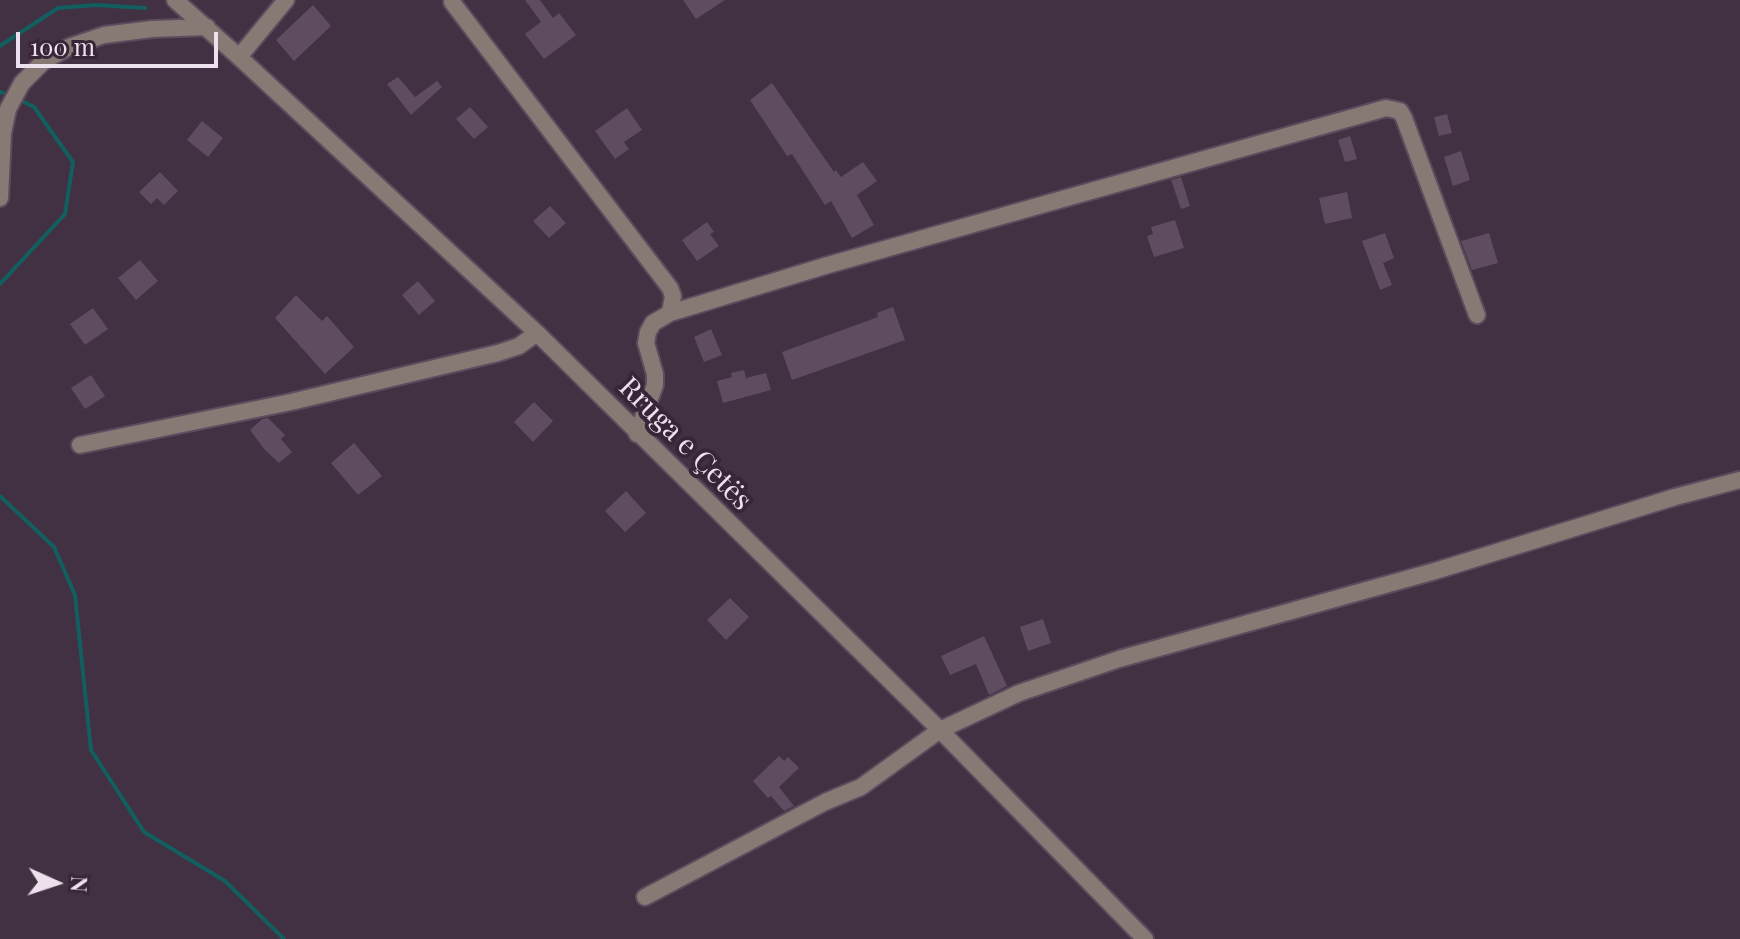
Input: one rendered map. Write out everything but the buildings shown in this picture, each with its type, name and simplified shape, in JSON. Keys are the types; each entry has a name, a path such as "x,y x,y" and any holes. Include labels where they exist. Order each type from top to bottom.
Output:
{"street":[{"name":"Rruga e Çetës","path":"175,0 537,333 940,730 1145,939"},
{"path":"239,57 286,0"},
{"path":"452,2 670,288 673,296 670,313"},
{"path":"0,198 3,133 8,109 22,83 44,61 69,47 104,35 207,27"},
{"path":"637,434 655,385 646,343 648,332 653,323 670,313 828,265 1386,108 1400,111 1404,118 1477,315"},
{"path":"80,445 291,402 498,353 519,346 537,333"},
{"path":"645,897 825,802 861,787 940,730 1019,693 1119,659 1435,571 1740,480"}],"waterway":[{"path":"0,46 58,8 96,5 145,8"},
{"path":"0,284 65,214 73,162 34,107 24,102"},
{"path":"0,496 54,547 75,595 91,750 144,832 225,881 284,939"}]}
